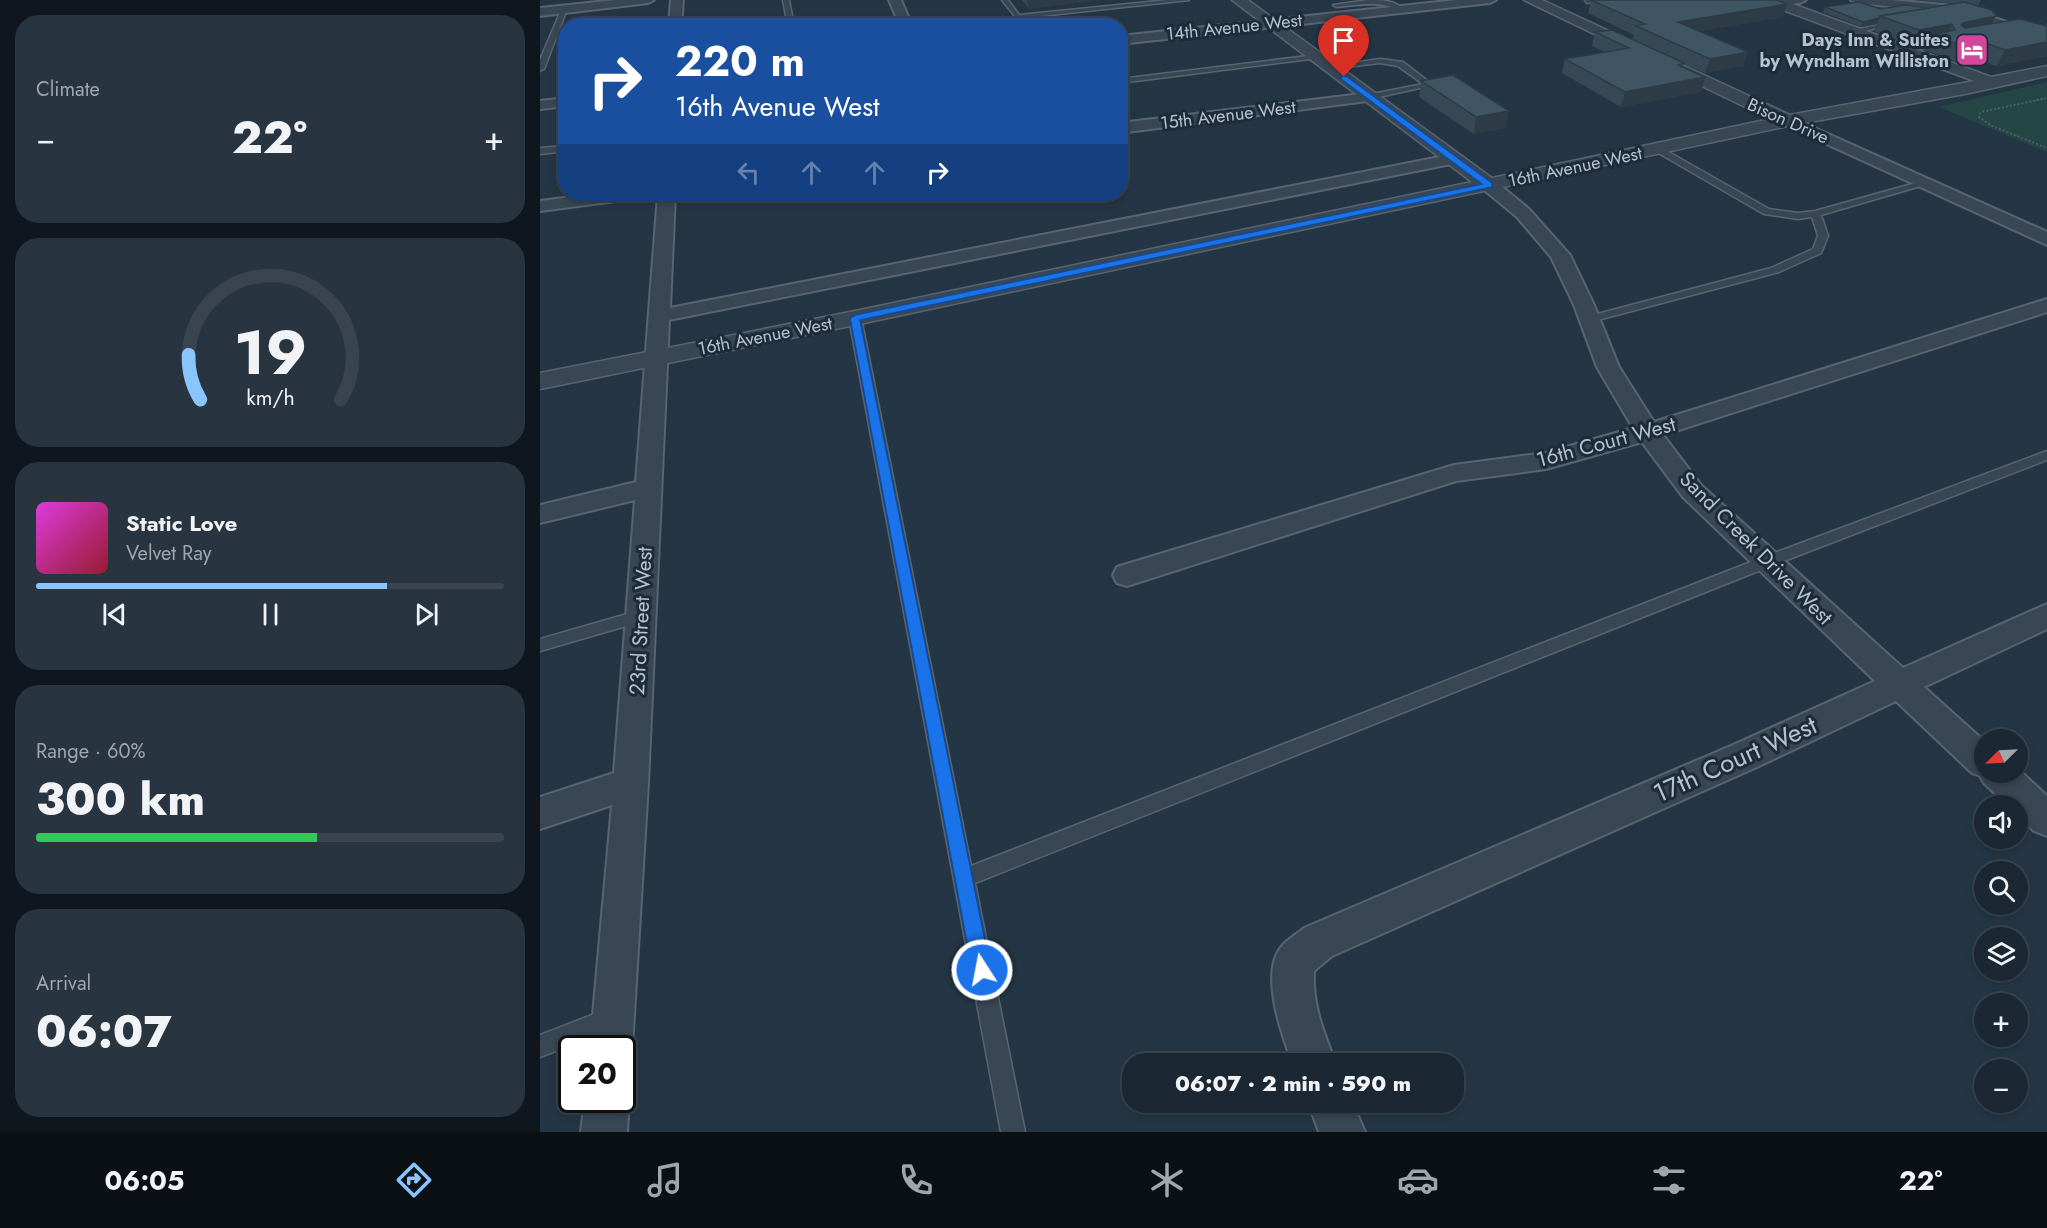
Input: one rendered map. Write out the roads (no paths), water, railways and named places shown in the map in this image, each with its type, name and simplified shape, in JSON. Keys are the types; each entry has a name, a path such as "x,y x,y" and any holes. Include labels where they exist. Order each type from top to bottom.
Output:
{"street":[{"path":"540,12 648,0"},
{"path":"675,18 676,0"},
{"path":"895,0 903,18"},
{"path":"1239,0 1489,185"},
{"name":"14th Avenue West","path":"1128,39 1400,9 1433,3 1490,0"},
{"name":"Bison Drive","path":"1531,0 1788,121 2047,238"},
{"path":"1774,2 1800,0"},
{"path":"1857,0 1908,2 1961,12 2047,38"},
{"path":"1774,2 1990,82"},
{"name":"16th Avenue West","path":"540,381 855,318 1788,121 1965,89 2047,71"},
{"name":"15th Avenue West","path":"1128,127 1370,97"},
{"path":"540,105 558,103"},
{"path":"659,316 1455,159"},
{"name":"Sand Creek Drive West","path":"1489,185 1523,213 1560,255 1590,320 1608,367 1648,432 1692,490 1766,562 1974,753"},
{"path":"540,206 578,201"},
{"name":"23rd Street West","path":"612,1035 631,783 666,201"},
{"name":"16th Court West","path":"1127,575 1454,472 1546,461 1648,432 2047,304"},
{"path":"540,514 649,488"},
{"name":"17th Court West","path":"1310,1053 1296,1018 1292,984 1295,961 1318,942 1745,756 2047,616"},
{"path":"540,813 631,783"},
{"path":"2008,783 2047,819"},
{"path":"604,1132 606,1113"},
{"path":"1334,1113 1342,1132"}],"lane":[{"path":"786,0 789,18"},
{"path":"1005,0 1017,17 1156,1 1186,0"},
{"path":"1377,0 1396,5 1400,9"},
{"path":"1336,5 1384,0"},
{"path":"1587,1 1604,0"},
{"path":"560,18 564,9"},
{"path":"1940,16 1961,12"},
{"path":"1853,31 1909,21"},
{"path":"540,69 558,24"},
{"path":"1997,33 2018,29"},
{"path":"1905,50 1944,43"},
{"path":"1128,80 1316,57"},
{"path":"1330,67 1380,61 1400,64 1429,85 1370,97"},
{"path":"540,151 558,149"},
{"path":"1658,149 1767,212 1798,216 1816,214 1926,183"},
{"path":"1590,320 1775,270 1817,251 1823,236 1816,214"},
{"path":"855,318 1013,1132"},
{"path":"964,878 1766,562 2047,455"},
{"path":"540,645 641,616"},
{"path":"540,1046 613,1018"}],"place":[{"name":"Days Inn & Suites by Wyndham Williston","path":"1972,50"}]}
